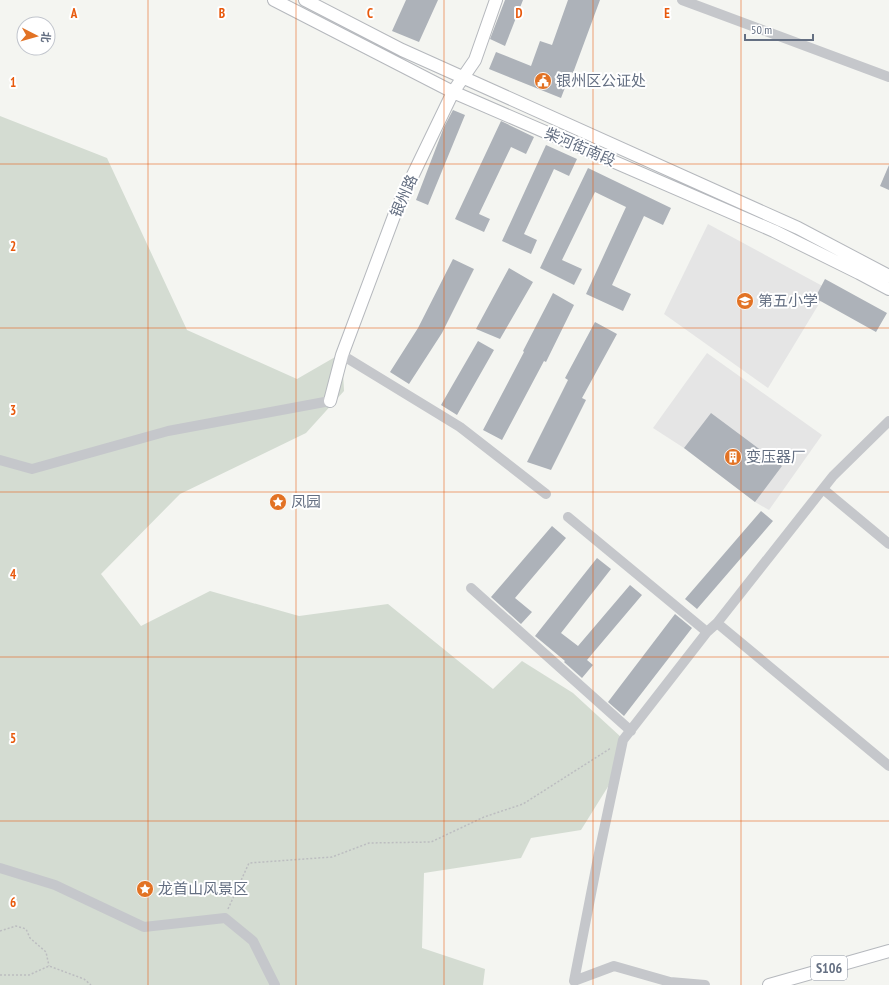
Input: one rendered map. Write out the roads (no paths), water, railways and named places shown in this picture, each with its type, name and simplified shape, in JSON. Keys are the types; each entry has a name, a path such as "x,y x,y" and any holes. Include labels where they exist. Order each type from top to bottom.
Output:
{"main road":[{"name":"柴河街南段","path":"274,0 453,92 774,231 889,289"},
{"name":"柴河街南段","path":"305,0 402,50 798,228 889,276"},
{"name":"银州路","path":"330,401 342,355 397,208 453,92 475,60 496,0"},
{"name":"S106","path":"769,985 889,951"}],"street":[{"path":"682,0 889,77"},
{"path":"342,355 460,427 546,494"},
{"path":"0,460 32,469 168,431 330,401"},
{"path":"705,985 670,982 614,966 574,981 623,740 707,632 716,623 833,476 889,421"},
{"path":"823,489 889,544"},
{"path":"568,517 707,632"},
{"path":"470,588 631,731"},
{"path":"716,623 889,766"},
{"path":"0,868 55,885 144,927 225,918 253,941 275,985"}],"place":[{"name":"银州区公证处","path":"543,81"},
{"name":"第五小学","path":"745,301"},
{"name":"变压器厂","path":"733,457"},
{"name":"凤园","path":"278,502"},
{"name":"龙首山风景区","path":"145,889"}]}
